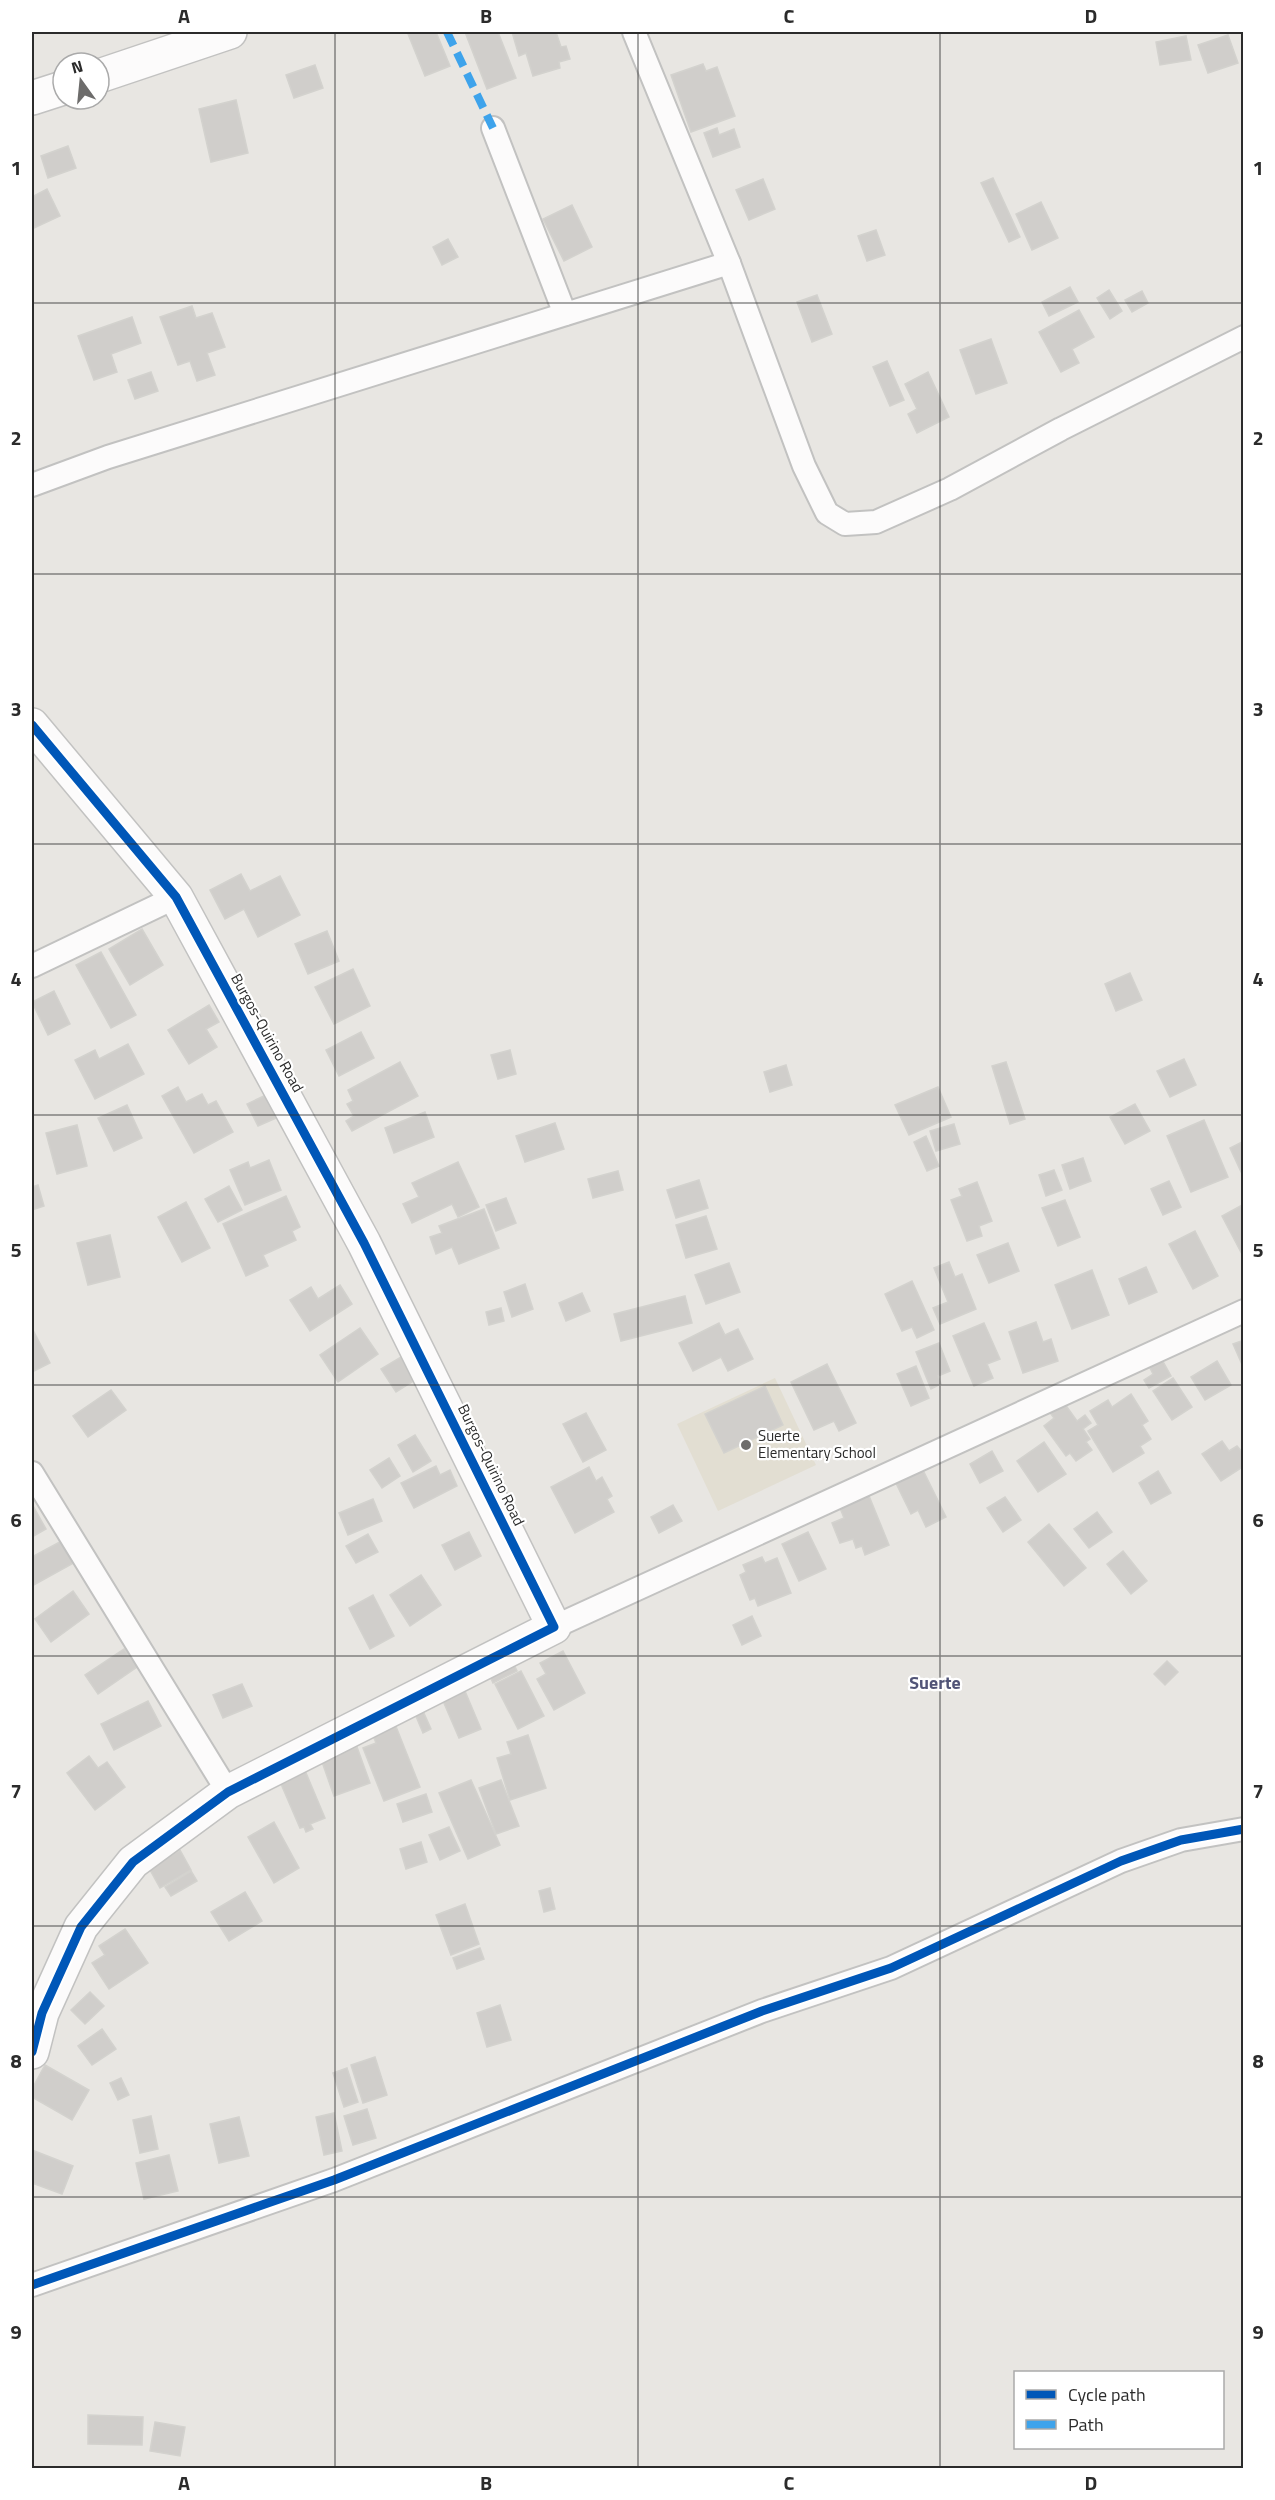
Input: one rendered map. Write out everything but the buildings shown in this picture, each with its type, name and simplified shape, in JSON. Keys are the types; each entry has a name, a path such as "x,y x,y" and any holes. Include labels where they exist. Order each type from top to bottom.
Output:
{"street":[{"path":"111,72 230,32"},
{"path":"634,32 729,263 804,466 827,513 845,524 876,522 950,489 1061,429 1244,337"},
{"path":"32,98 51,92"},
{"path":"493,128 566,314"},
{"path":"32,485 108,457 729,263"},
{"name":"Burgos-Quirino Road","path":"32,725 176,897 364,1243 554,1627"},
{"path":"32,966 176,897"},
{"path":"32,2052 42,2013 81,1927 133,1863 228,1792 554,1627 1244,1311"},
{"path":"32,1473 228,1792"},
{"path":"32,2285 334,2180 762,2011 891,1968 1121,1861 1181,1840 1244,1829"}],"shaded area":[{"name":"Suerte Elementary School","path":"775,1378 816,1465 718,1511 677,1424"}],"marked path":[{"path":"447,32 493,128"}],"cycle path":[{"path":"32,725 176,897 364,1243 554,1627 228,1792 133,1862 81,1927 42,2013 32,2052"},
{"path":"32,2285 334,2180 762,2011 891,1968 1121,1861 1181,1840 1244,1829"}],"place":[{"name":"Suerte Elementary School","path":"746,1445"}],"district":[{"name":"Suerte","path":"935,1683"}]}
